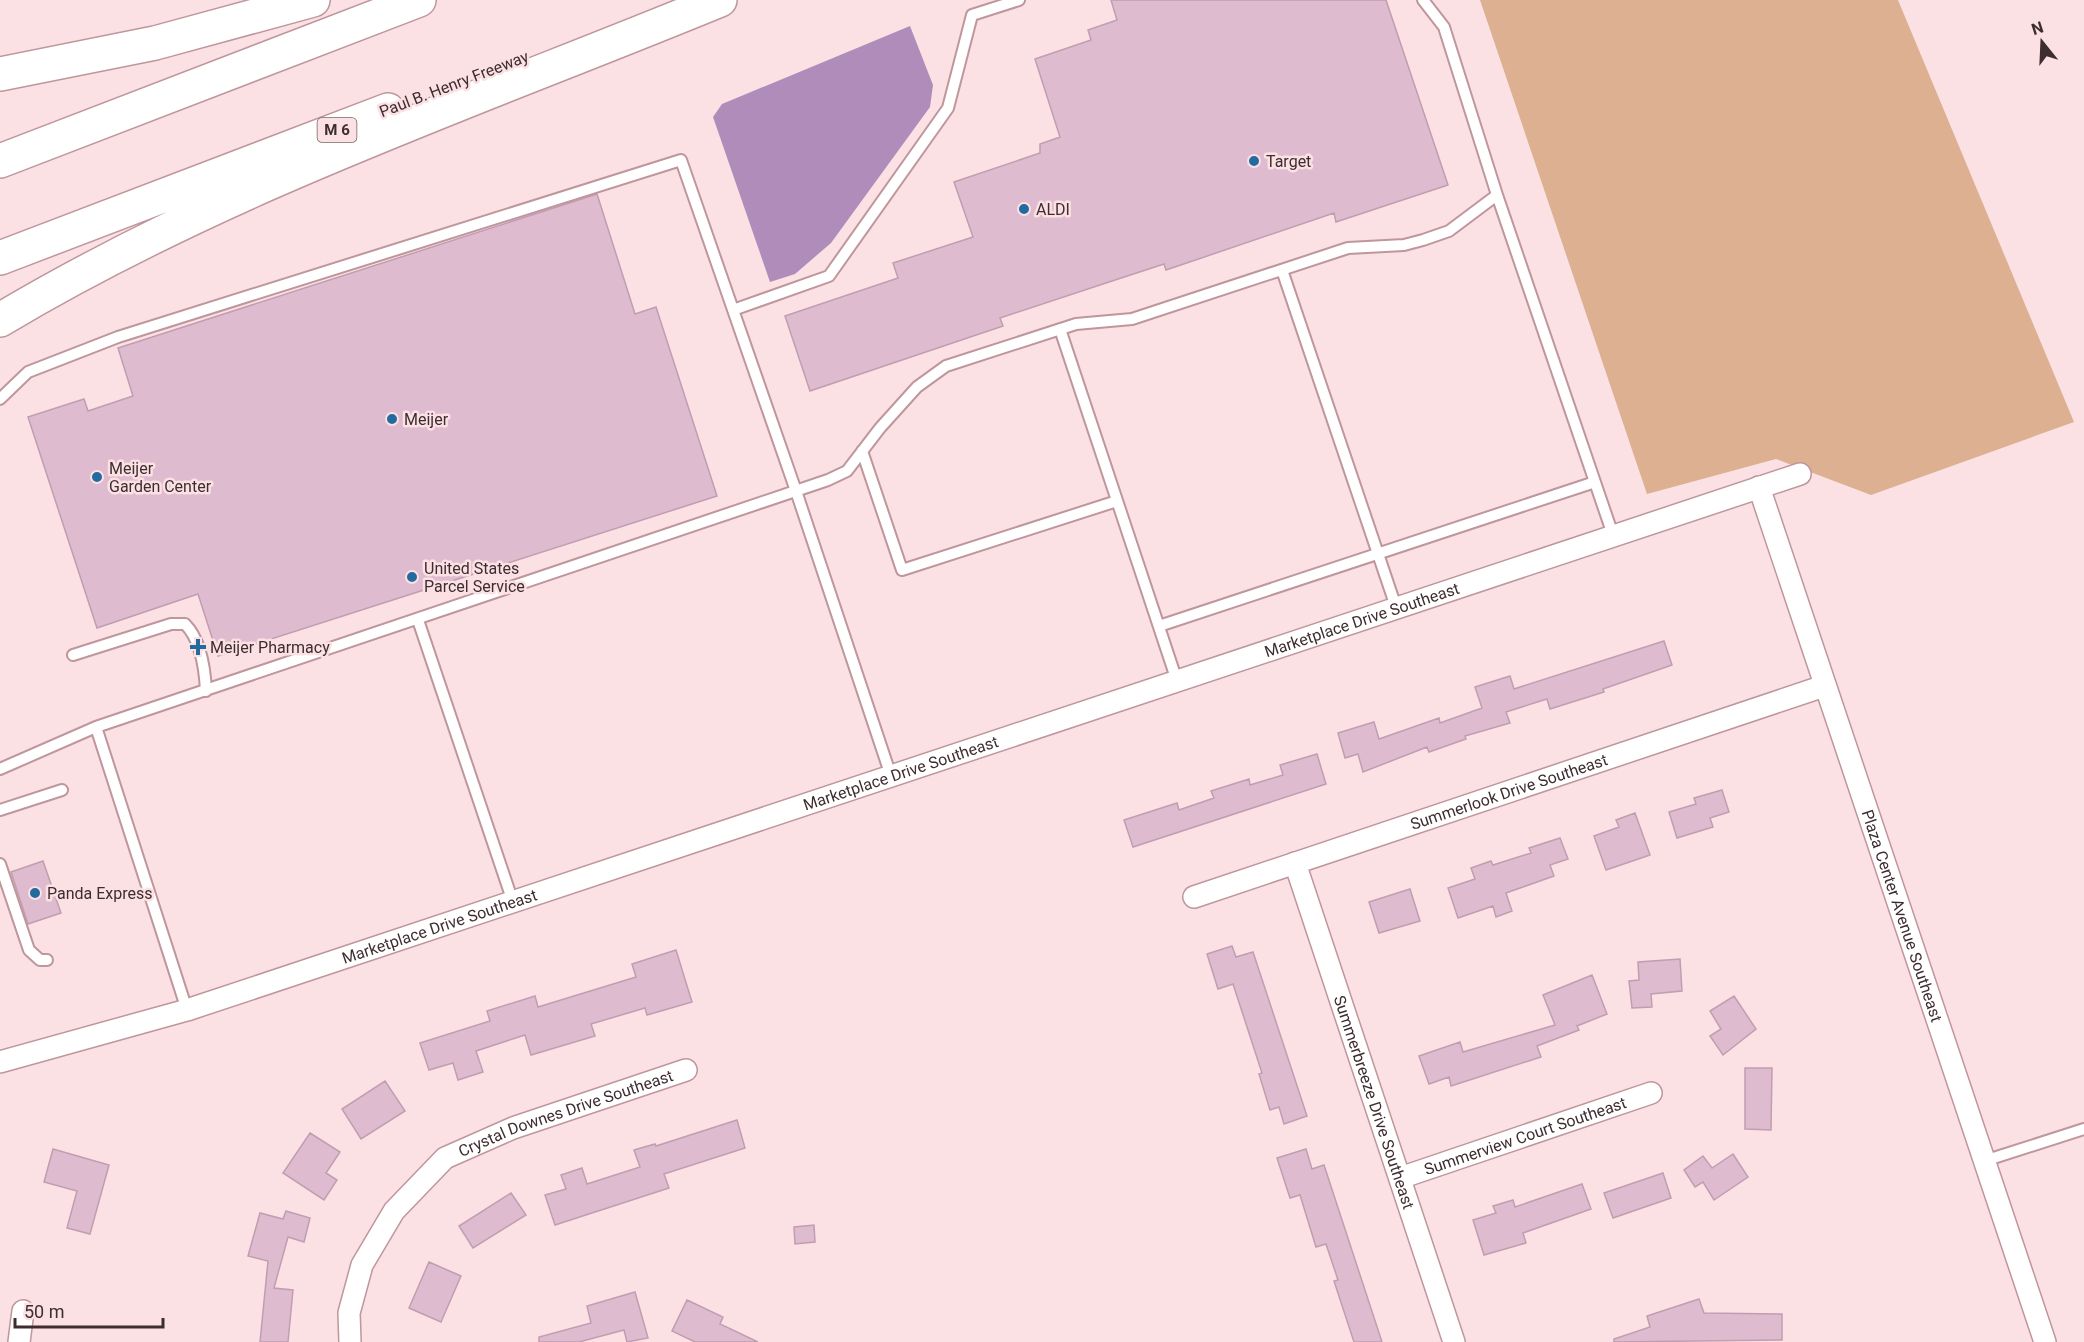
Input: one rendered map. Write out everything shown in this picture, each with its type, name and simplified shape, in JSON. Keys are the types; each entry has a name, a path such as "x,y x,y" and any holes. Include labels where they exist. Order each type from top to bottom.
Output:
{"highway":[{"path":"0,74 155,43 313,0"},
{"path":"0,161 419,0"},
{"name":"Paul B. Henry Freeway","path":"0,258 673,0"},
{"path":"0,320 119,252 198,214 341,153 720,0"}],"street":[{"name":"Marketplace Drive Southeast","path":"0,1062 187,1010 1800,474"},
{"name":"Plaza Center Avenue Southeast","path":"1759,488 2045,1342"},
{"name":"Summerlook Drive Southeast","path":"1194,897 1824,686"},
{"name":"Summerbreeze Drive Southeast","path":"1295,863 1454,1342"},
{"name":"Crystal Downes Drive Southeast","path":"350,1342 349,1313 362,1265 394,1210 446,1158 513,1128 686,1070"},
{"name":"Summerview Court Southeast","path":"1400,1179 1651,1093"},
{"path":"19,1342 23,1311"}],"lane":[{"path":"733,310 829,276 948,108 972,15 1019,0"},
{"path":"1423,0 1444,27 1497,195 1613,536"},
{"path":"0,399 27,372 118,337 681,160 796,491 891,776"},
{"path":"0,769 96,728 796,491 847,471 917,387 946,366 1076,324 1132,319 1348,248 1404,244 1423,240 1449,231 1497,195"},
{"path":"1282,270 1396,607"},
{"path":"1060,329 1177,681"},
{"path":"862,451 902,570 1117,501"},
{"path":"1159,626 1595,482"},
{"path":"418,620 513,902"},
{"path":"73,655 171,624 185,624 202,660 206,675 206,691"},
{"path":"96,728 187,1010"},
{"path":"0,810 62,790"},
{"path":"0,864 29,950 40,960 47,960"},
{"path":"1984,1161 2084,1129"}],"shaded area":[{"path":"1480,0 1898,0 2074,422 1871,495 1776,459 1647,494"},
{"path":"910,26 933,85 930,107 831,243 795,274 770,282 713,117 722,104"}],"building":[{"name":"Target","path":"1111,0 1386,0 1448,185 1336,222 1334,213 1166,270 1164,264 1000,318 1003,326 810,391 785,316 898,278 893,263 973,237 954,182 1040,153 1040,144 1060,137 1035,59 1091,40 1088,30 1117,20"},
{"name":"Meijer","path":"597,194 635,314 656,307 717,496 218,656 198,594 97,628 28,417 84,399 88,411 133,396 118,348"},
{"path":"1664,641 1672,665 1603,689 1604,692 1550,709 1547,699 1506,712 1510,723 1465,736 1466,739 1429,752 1427,747 1363,772 1358,754 1345,758 1338,733 1374,722 1379,739 1439,718 1440,723 1482,708 1475,687 1510,676 1514,689"},
{"path":"1317,754 1326,784 1133,847 1124,820 1177,803 1179,810 1214,798 1211,791 1249,779 1250,785 1283,775 1280,765"},
{"path":"1722,790 1729,812 1710,818 1713,827 1677,838 1669,812 1696,804 1694,798"},
{"path":"1635,813 1650,855 1606,870 1594,836 1619,827 1616,820"},
{"path":"1560,838 1568,859 1550,865 1554,876 1506,893 1512,911 1496,917 1493,906 1458,918 1448,888 1475,879 1471,868 1491,861 1493,865 1531,853 1529,848"},
{"name":"Panda Express","path":"43,861 61,913 28,924 11,872"},
{"path":"1410,889 1420,921 1379,933 1369,902"},
{"path":"1232,946 1236,957 1253,952 1307,1116 1284,1124 1279,1107 1270,1110 1259,1074 1262,1073 1233,984 1218,989 1207,954"},
{"path":"676,950 692,1002 647,1015 645,1008 591,1024 595,1036 531,1055 525,1035 476,1051 483,1072 458,1080 453,1063 429,1070 420,1043 490,1021 487,1011 535,996 538,1007 636,977 632,964"},
{"path":"1680,959 1682,991 1651,994 1652,1007 1632,1008 1629,981 1639,980 1638,962"},
{"path":"1592,975 1607,1014 1577,1026 1579,1030 1537,1046 1541,1057 1451,1086 1449,1077 1429,1084 1419,1056 1460,1042 1463,1052 1555,1025 1543,995"},
{"path":"1734,996 1756,1029 1723,1055 1710,1036 1721,1029 1710,1011"},
{"path":"1745,1068 1772,1068 1771,1130 1745,1129"},
{"path":"385,1081 405,1111 361,1139 342,1109"},
{"path":"737,1120 745,1148 664,1174 669,1188 555,1225 545,1195 566,1189 561,1175 582,1168 587,1184 640,1167 634,1150 655,1144 656,1146"},
{"path":"310,1133 340,1152 326,1173 337,1180 324,1200 283,1173"},
{"path":"53,1149 109,1165 90,1234 67,1228 77,1191 44,1182"},
{"path":"1306,1149 1312,1169 1324,1165 1382,1342 1354,1342 1334,1281 1338,1280 1326,1244 1316,1247 1300,1195 1290,1198 1277,1158"},
{"path":"1733,1154 1748,1177 1714,1200 1703,1182 1695,1187 1684,1170 1703,1156 1712,1168"},
{"path":"1663,1173 1671,1198 1613,1218 1604,1193"},
{"path":"1582,1184 1591,1209 1523,1233 1526,1243 1484,1255 1473,1220 1496,1213 1493,1206 1513,1200 1515,1207"},
{"path":"511,1193 526,1215 473,1248 459,1226"},
{"path":"286,1211 310,1218 304,1242 288,1237 274,1288 293,1290 288,1342 260,1342 268,1261 248,1256 260,1213 283,1219"},
{"path":"814,1225 815,1242 795,1244 794,1227"},
{"path":"429,1262 461,1276 441,1322 409,1308"},
{"path":"635,1292 648,1338 627,1342 624,1330 579,1342 539,1342 539,1337 591,1323 587,1306"},
{"path":"1699,1299 1704,1313 1782,1314 1782,1340 1614,1342 1614,1339 1650,1327 1647,1316"},
{"path":"687,1300 723,1317 720,1324 758,1342 695,1342 672,1331"}],"place":[{"name":"Target","path":"1254,161"},
{"name":"ALDI","path":"1024,209"},
{"name":"Meijer","path":"392,419"},
{"name":"Meijer Garden Center","path":"97,477"},
{"name":"United States Parcel Service","path":"412,577"},
{"name":"Meijer Pharmacy","path":"198,647"},
{"name":"Panda Express","path":"35,893"}]}
